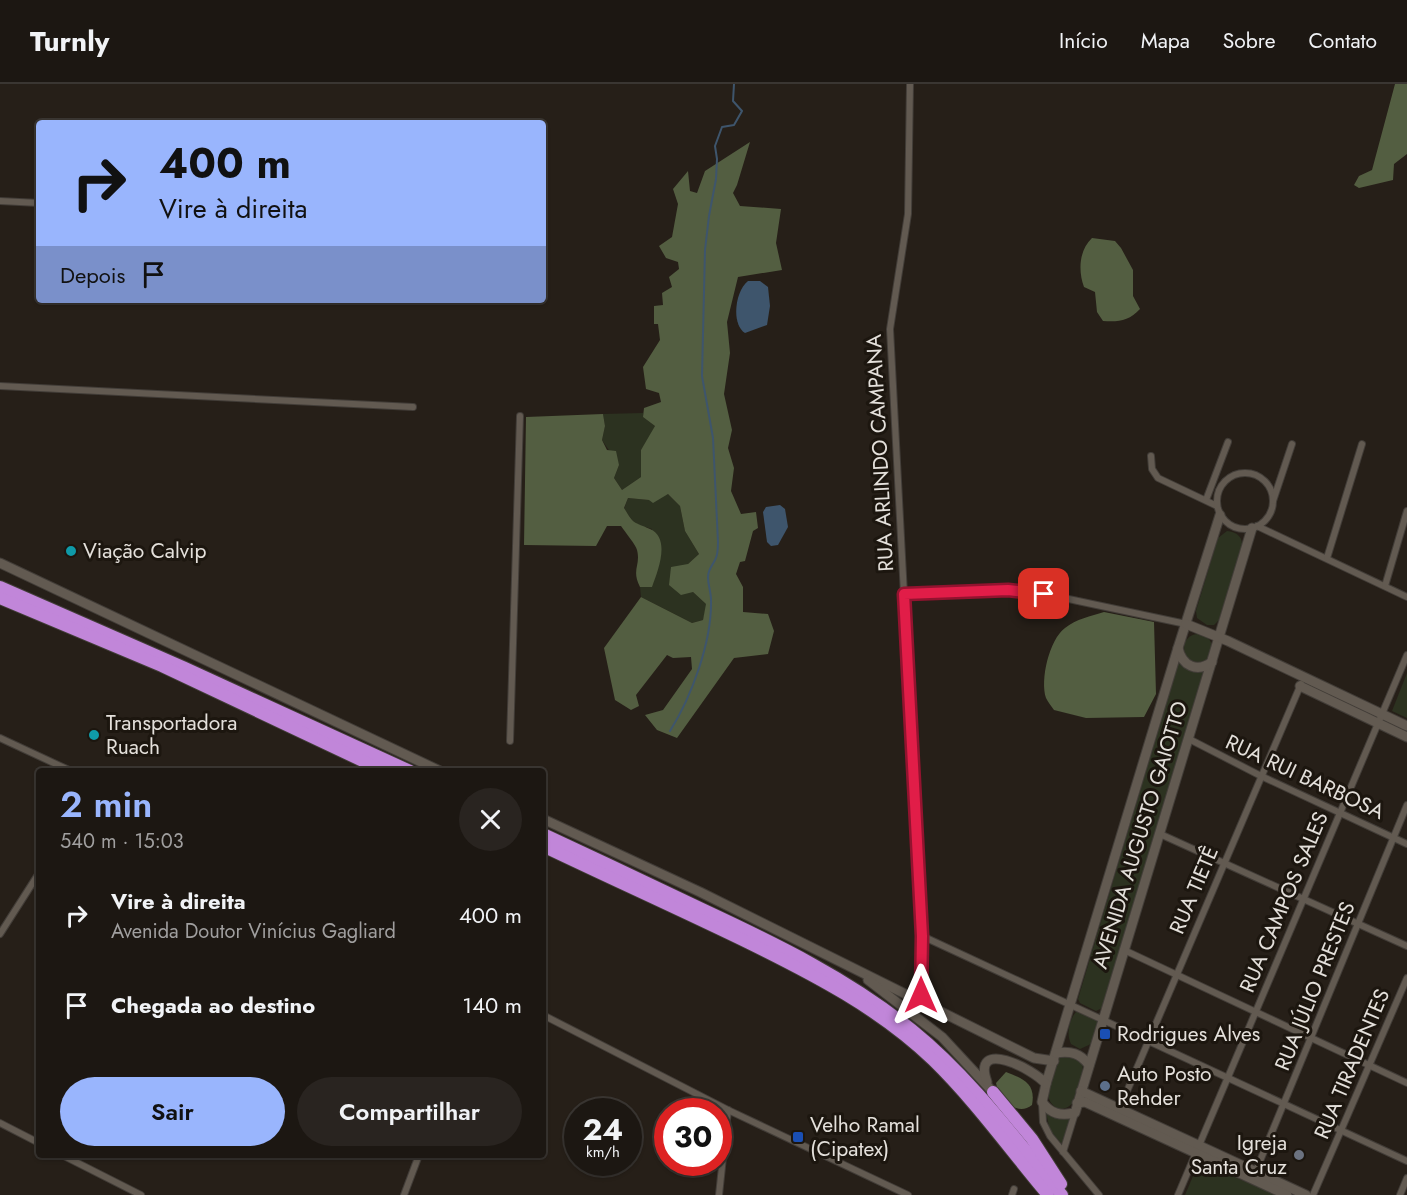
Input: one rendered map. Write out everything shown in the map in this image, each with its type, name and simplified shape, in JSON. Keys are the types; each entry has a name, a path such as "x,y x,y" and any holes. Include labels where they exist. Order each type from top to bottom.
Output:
{"highway":[{"path":"0,580 49,608"},
{"path":"0,587 403,768"},
{"path":"0,598 162,666 378,768"},
{"path":"0,608 100,641"},
{"path":"546,835 801,957 866,994 913,1030 946,1060 982,1099 1062,1195"},
{"path":"546,847 788,962 847,995 890,1025 932,1059 969,1099 1045,1193"},
{"path":"993,1092 1032,1139 1068,1195"}],"street":[{"name":"RUA ARLINDO CAMPANA","path":"910,84 908,214 890,329 922,936 921,1002"},
{"path":"0,201 36,202"},
{"path":"0,386 413,407"},
{"path":"510,741 520,416"},
{"path":"1206,500 1227,442"},
{"path":"1151,456 1152,469 1158,478 1206,500 1219,511 1226,522 1243,529 1255,527 1267,518 1292,444"},
{"path":"1326,558 1362,444"},
{"path":"1219,511 1217,497 1220,488 1233,476 1242,473 1260,477 1271,492 1272,504"},
{"name":"AVENIDA AUGUSTO GAIOTTO","path":"1042,1102 1219,511"},
{"path":"1385,586 1405,526 1407,511"},
{"path":"1255,527 1407,597"},
{"name":"AVENIDA AUGUSTO GAIOTTO","path":"1063,1152 1212,662 1224,639 1255,527"},
{"path":"0,563 434,768"},
{"path":"904,594 1031,591 1186,624 1224,639 1380,719 1407,737"},
{"path":"1178,648 1182,661 1194,668 1207,666 1212,662"},
{"name":"RUA CAMPOS SALES","path":"1178,1195 1407,655"},
{"name":"RUA TIETÊ","path":"1118,1113 1302,681"},
{"path":"1380,719 1407,726"},
{"path":"0,738 65,768"},
{"name":"RUA RUI BARBOSA","path":"1189,739 1261,776 1407,844"},
{"name":"RUA JÚLIO PRESTES","path":"1254,1176 1407,805"},
{"path":"546,820 700,892 1034,1058 1076,1053 1089,1065"},
{"path":"1160,834 1407,946"},
{"path":"0,934 36,878"},
{"path":"922,936 1407,1161"},
{"path":"1124,950 1407,1083"},
{"path":"852,968 942,1037 993,1092"},
{"name":"RUA TIRADENTES","path":"1313,1195 1407,978"},
{"path":"546,1017 706,1098"},
{"path":"993,1092 984,1071 988,1060 996,1058 1034,1072 1046,1084"},
{"path":"1081,1091 1118,1113 1254,1176 1306,1195"},
{"path":"1042,1102 1046,1108 1056,1114 1076,1108 1085,1102 1118,1113"},
{"path":"1042,1102 1043,1122 1050,1136 1099,1195"},
{"path":"732,1111 908,1195"},
{"path":"0,1123 36,1141"},
{"path":"68,1158 141,1195"},
{"path":"404,1195 418,1158"},
{"path":"719,1195 721,1176"},
{"path":"1254,1176 1287,1195"},
{"path":"1401,1195 1407,1178"}],"green space":[{"path":"1395,84 1407,84 1407,154 1394,164 1393,180 1359,188 1354,185 1359,176 1372,170"},
{"path":"750,142 733,193 740,206 781,209 776,243 782,270 738,277 727,322 730,353 724,394 732,430 728,448 734,468 731,491 741,514 756,512 758,528 753,531 745,561 740,562 736,574 743,587 743,612 768,614 774,631 768,654 734,658 677,738 657,730 645,715 663,710 692,669 691,657 673,658 667,655 636,695 639,706 631,710 615,700 604,648 641,597 692,623 703,620 706,604 693,592 681,595 669,585 671,567 688,564 699,554 685,531 680,506 668,494 653,503 649,500 628,498 624,508 637,524 656,533 660,540 661,555 652,587 640,587 636,576 637,550 621,526 607,526 596,546 524,545 526,417 603,414 605,426 602,440 607,450 616,451 619,465 614,478 622,490 641,477 641,450 655,426 643,417 644,408 661,402 659,393 646,389 643,367 660,340 658,324 654,324 654,306 663,305 662,293 672,287 669,277 679,269 678,262 666,258 659,246 672,237 678,204 673,189 688,171 690,191 697,193 705,171"},
{"path":"1092,238 1115,241 1133,270 1133,296 1140,309 1128,318 1119,321 1103,321 1097,312 1095,292 1084,287 1081,261 1084,248"},
{"path":"643,413 643,417 655,426 641,450 641,477 622,490 614,478 619,465 602,440 605,426 603,414"},
{"path":"668,494 680,506 685,531 699,554 688,564 693,592 707,605 703,620 692,623 641,597 640,587 652,586 652,529 635,524 624,509 628,498 649,500"},
{"path":"1227,531 1239,536 1242,547 1219,620 1214,625 1207,625 1197,618 1196,611 1218,538"},
{"path":"1104,612 1154,622 1156,694 1144,717 1086,718 1054,710 1046,698 1045,671 1054,641 1065,628 1074,622"},
{"path":"1198,634 1208,638 1212,648 1208,658 1198,662 1188,658 1184,648 1188,638"},
{"path":"1178,663 1193,672 1205,671 1102,1008 1096,1011 1080,1003 1078,999"},
{"path":"1407,673 1407,718 1392,711"},
{"path":"1077,1011 1099,1023 1091,1044 1080,1049 1071,1044 1069,1036 1070,1022"},
{"path":"1070,1054 1083,1063 1080,1086 1071,1105 1058,1109 1049,1099 1050,1079 1057,1059"},
{"path":"1006,1072 1027,1083 1032,1092 1032,1105 1026,1108 1015,1108 1001,1095 996,1083"},
{"path":"1046,1112 1071,1117 1062,1144 1050,1131"},
{"path":"1199,1162 1277,1195 1185,1195"}],"water":[{"path":"748,281 760,281 768,287 770,306 767,325 745,333 738,322 736,307 740,292"},
{"path":"780,505 785,509 788,527 778,545 771,546 767,542 763,512 766,507"}],"waterway":[{"path":"670,731 686,702 704,650 710,616 711,597 708,575 718,551 713,438 702,376 705,250 716,179 715,146 722,127 734,125 742,111 733,101 734,84"}],"place":[{"name":"Viação Calvip","path":"71,551"},
{"name":"Transportadora Ruach","path":"94,735"},
{"name":"Rodrigues Alves","path":"1105,1034"},
{"name":"Auto Posto Rehder","path":"1105,1086"},
{"name":"Velho Ramal (Cipatex)","path":"798,1137"},
{"name":"Igreja Santa Cruz","path":"1299,1155"}],"route":[{"path":"921,995 922,936 904,594 1008,590 1044,594"}]}
